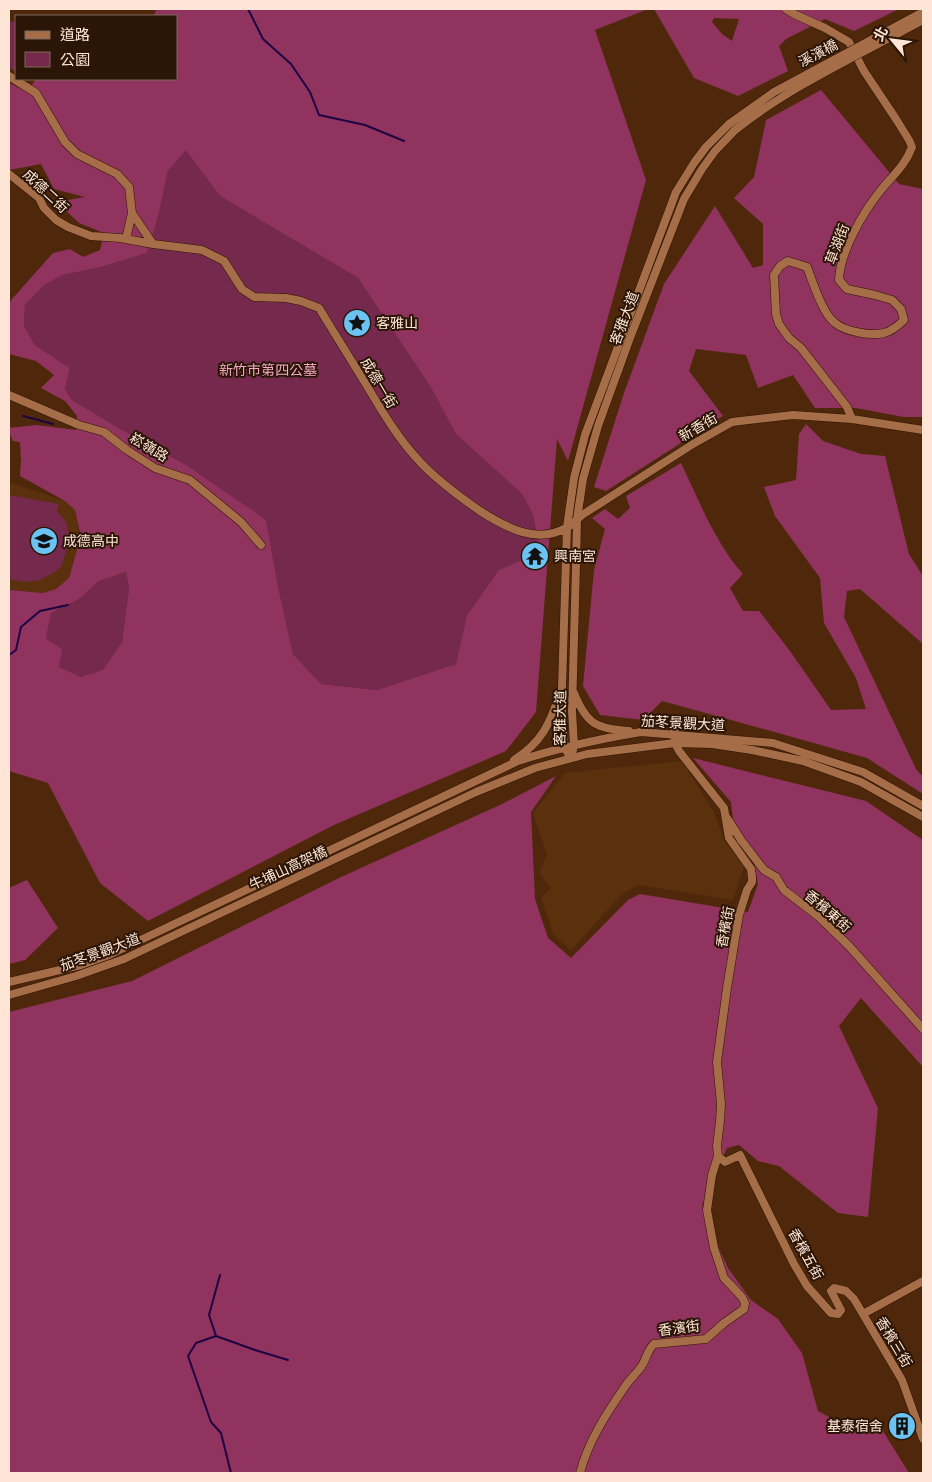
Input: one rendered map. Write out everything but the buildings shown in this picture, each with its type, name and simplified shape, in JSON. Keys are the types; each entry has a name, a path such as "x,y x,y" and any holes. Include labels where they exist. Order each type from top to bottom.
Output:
{"street":[{"name":"草湖街","path":"786,9 849,42 864,71 912,147 908,158 881,190 860,220 839,270 839,280 847,289 892,300 901,309 904,320 901,324 884,333 870,334 850,330 835,323 826,312 817,295 807,267 788,261 780,266 774,275 776,314 779,324 789,338 801,348 847,407 852,419"},
{"name":"溪濱橋","path":"732,127 774,92 923,12"},
{"name":"溪濱橋","path":"732,127 783,96 923,20"},
{"path":"15,80 36,93 65,142 77,154 117,174 129,187 132,213 126,239"},
{"name":"客雅大道","path":"571,758 574,745 572,711 577,519 583,479 598,426 684,199 702,169 732,127"},
{"name":"客雅大道","path":"571,758 564,747 562,687 567,527 574,478 585,435 676,192 706,147 732,127"},
{"name":"成德二街","path":"9,174 39,198 44,208 56,220 68,227 91,236 126,239 153,244"},
{"path":"132,213 153,244"},
{"name":"成德一街","path":"153,244 202,250 224,260 242,289 254,297 286,298 319,308 395,432 422,464 475,507 499,523 519,532 535,535 548,534 567,527"},
{"name":"崧嶺路","path":"9,395 79,425 104,432 155,468 190,480 241,522 262,544"},
{"name":"新香街","path":"567,527 693,444 732,422 793,415 852,419 923,430"},
{"path":"495,771 522,755 544,732 550,722 562,687"},
{"path":"573,688 582,710 589,720 609,729 641,732"},
{"path":"674,731 675,743"},
{"name":"茄苳景觀大道","path":"386,825 495,771 518,762 564,747 641,732 674,731 773,743 863,772 923,806"},
{"name":"茄苳景觀大道","path":"391,833 476,792 535,768 587,754 675,743 712,744 803,761 861,782 923,817"},
{"name":"香檳街","path":"675,743 679,751 724,808 729,838 751,869 752,877 752,882 747,890 739,915 717,1062 721,1104 717,1146 718,1156"},
{"name":"香檳東街","path":"724,808 731,824 764,870 776,877 784,890 819,916 849,946 923,1029"},
{"name":"牛埔山高架橋","path":"192,916 386,825"},
{"name":"牛埔山高架橋","path":"197,925 391,833"},
{"name":"茄苳景觀大道","path":"9,982 81,965 109,955 192,916"},
{"name":"茄苳景觀大道","path":"9,995 76,976 124,959 197,925"},
{"name":"香檳五街","path":"718,1156 726,1162 740,1155 794,1264 807,1286 831,1313 838,1314 841,1310 831,1291 834,1288 846,1292 854,1299 863,1314"},
{"name":"香濱街","path":"580,1473 584,1457 594,1436 625,1387 643,1365 648,1351 654,1344 706,1339 724,1322 744,1308 745,1303 742,1297 724,1278 714,1248 707,1210 712,1175 718,1156"},
{"path":"863,1314 923,1281"},
{"name":"香檳三街","path":"863,1314 902,1380 923,1439"}],"shaded area":[{"path":"157,9 648,9 595,30 646,180 568,461 557,439 536,712 506,751 334,825 148,921 100,883 48,783 9,771 9,590 43,593 56,589 69,578 80,532 75,510 65,501 20,476 20,442 13,441 9,428 36,425 76,430 77,416 65,401 41,388 54,375 36,361 9,354 9,304 53,253 70,249 83,257 100,250 104,233 79,223 62,207 68,200 85,197 54,189 41,164 9,170 9,83 27,92 35,80 178,80 178,15 154,15","holes":["186,150 220,196 358,278 430,386 456,434 522,494 533,515 540,552 499,570 467,615 456,664 377,690 321,684 293,654 266,520 189,467 72,400 65,389 70,368 35,345 24,326 25,305 44,285 63,275 101,267 147,253 158,217 168,171","126,572 129,589 122,642 103,670 81,677 59,667 62,649 46,639 51,613 79,599 99,581"]},
{"path":"654,9 899,9 854,31 825,19 786,39 779,46 788,71 738,96 694,78","holes":["714,18 739,19 732,41 722,34 712,22"]},
{"path":"821,90 899,184 923,189 923,417 904,417 856,408 815,408 793,375 758,388 746,355 696,349 689,371 723,416 606,491 594,487 624,393 664,284 715,206 753,268 763,265 763,224 734,198 754,177 766,120"},
{"path":"806,424 823,441 861,454 885,456 909,554 923,576 923,644 860,589 847,591 844,617 916,769 923,777 923,794 867,758 662,701 643,720 600,715 583,686 594,570 605,529 592,518 605,509 618,519 630,508 626,496 681,463 716,535 743,574 730,588 743,611 759,611 790,651 831,710 866,709 856,678 824,623 820,578 775,516 764,487 796,480 799,434"},
{"name":"成德高中","path":"9,482 65,501 75,510 80,532 77,550 69,578 56,589 43,593 9,590"},
{"path":"693,758 866,801 923,840 923,1067 861,998 839,1026 878,1108 868,1217 838,1213 779,1166 758,1161 739,1145 727,1148 702,1206 706,1220 728,1268 751,1300 778,1319 802,1353 818,1411 856,1432 881,1428 909,1473 9,1473 9,1012 132,981 341,877 502,804 556,776 531,812 535,899 548,938 571,958 628,900 640,894 748,912 758,884 753,861 735,836 731,802"},
{"path":"682,761 714,812 724,841 744,865 733,900 638,885 622,894 571,950 553,934 541,897 551,888 539,873 547,855 533,813 565,773"},
{"path":"27,880 58,928 25,960 9,964 9,888"}],"green space":[{"path":"9,20 15,23 15,70 9,67"},
{"name":"新竹市第四公墓","path":"186,149 220,196 358,278 430,386 456,434 522,494 533,515 540,552 499,570 467,615 456,664 377,690 321,684 293,654 266,520 72,400 65,389 70,368 35,345 24,326 25,305 44,285 63,275 101,267 147,253 158,217 168,171"},
{"name":"成德高中","path":"9,495 59,504 57,511 66,522 70,539 61,567 40,580 26,582 9,579"},
{"path":"126,572 129,589 122,642 103,671 81,677 59,667 46,639 51,613 79,599 99,581"}],"waterway":[{"path":"248,9 263,39 291,64 310,92 319,115 365,125 404,141"},
{"path":"23,416 53,424"},
{"path":"9,655 16,650 21,627 40,611 68,605"},
{"path":"216,1336 209,1315 220,1275"},
{"path":"231,1473 221,1433 211,1422 188,1356 196,1343 216,1336 288,1360"}],"place":[{"name":"客雅山","path":"357,323"},
{"name":"成德高中","path":"44,541"},
{"name":"興南宮","path":"535,556"},
{"name":"基泰宿舍","path":"902,1426"}]}
